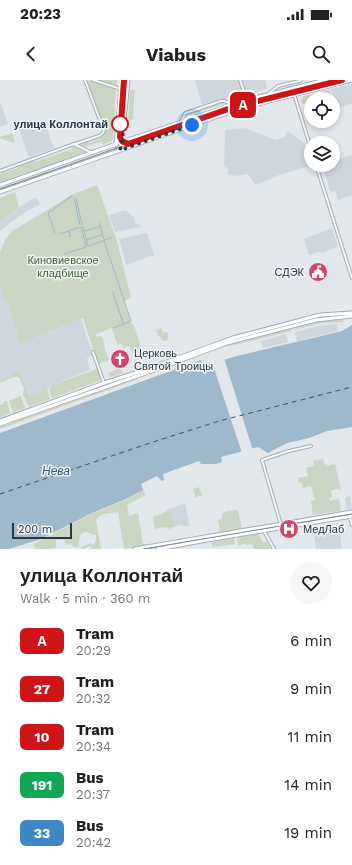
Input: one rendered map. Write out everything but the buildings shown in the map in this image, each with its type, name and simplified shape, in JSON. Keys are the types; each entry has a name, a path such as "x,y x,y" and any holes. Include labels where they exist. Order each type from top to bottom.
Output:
{"main road":[{"path":"120,150 116,144 122,80"},
{"path":"120,150 128,80"},
{"path":"0,185 233,104 325,80"},
{"path":"0,192 241,108 352,80"},
{"path":"0,422 104,383 145,370 233,338 320,315 352,313"},
{"path":"0,422 163,367 226,343 316,320 352,316"},
{"path":"136,549 351,514"},
{"path":"158,549 263,529"}],"street":[{"path":"0,171 102,134 104,130 85,80"},
{"path":"93,80 118,88 121,91"},
{"path":"240,80 247,100"},
{"path":"267,94 278,86 301,80"},
{"path":"294,94 307,136"},
{"path":"181,122 186,113 221,101 233,104"},
{"path":"74,144 91,153"},
{"path":"318,172 352,278"},
{"path":"93,352 104,383"},
{"path":"281,526 262,460 289,451 311,446"},
{"path":"351,514 352,525"},
{"path":"263,529 274,549"}],"shaded area":[{"path":"195,80 265,80 267,89 228,100 220,99 202,105"},
{"path":"352,84 352,104 340,107 340,92 332,92 331,89"},
{"path":"0,102 8,124 0,126"},
{"path":"40,121 41,125 45,123 54,148 29,157 19,129"},
{"path":"245,128 275,140 285,137 287,131 304,143 304,168 279,175 256,185 248,174 234,176 228,174 228,169 224,166 225,130"},
{"path":"352,155 352,195 338,200 335,191 330,192 325,172 340,172 340,159"},
{"path":"36,197 40,204 11,222 0,231 0,221"},
{"path":"126,210 134,218 135,223 140,225 140,227 115,232 109,215"},
{"path":"332,228 338,247 321,253 321,251 309,255 304,239"},
{"path":"147,233 154,255 126,265 119,239"},
{"path":"0,283 4,297 6,297 20,344 81,319 93,355 87,358 90,370 50,386 50,388 31,396 20,372 0,381"},
{"path":"337,324 338,331 297,341 295,332 318,326"},
{"path":"286,334 288,342 263,348 261,341"},
{"path":"350,496 352,509 347,510 345,498"},
{"path":"185,503 189,523 166,527 161,514"},
{"path":"328,530 329,534 340,533 342,549 316,549 314,535"}],"green space":[{"path":"87,80 116,89 113,140 103,145 99,137 105,132"},
{"path":"97,80 117,80 115,86"},
{"path":"135,90 134,118 128,123 130,91"},
{"path":"304,96 304,104 300,101"},
{"path":"222,101 226,103 184,117 187,114"},
{"path":"12,133 14,143 0,138 0,137"},
{"path":"99,139 100,142 85,147 79,145 87,142 89,143"},
{"path":"72,147 76,147 87,152 0,182 0,174 34,160 35,162 72,149"},
{"name":"Киновиевское кладбище","path":"97,185 117,241 131,298 124,301 142,350 132,353 130,346 123,348 121,343 118,344 116,341 112,328 96,334 97,337 101,336 103,339 109,360 98,364 83,318 20,344 6,297 4,298 0,283 0,252 5,240 12,231 71,195"},
{"path":"15,192 19,207 0,221 0,198"},
{"path":"342,320 345,322 322,323 294,330 322,321"},
{"path":"161,328 163,333 167,332 169,337 167,338 168,340 163,341 160,336 158,336 156,330"},
{"path":"290,329 292,331 229,345"},
{"path":"121,368 123,373 110,377 108,373"},
{"path":"97,369 102,380 52,398 49,389 51,388 50,386"},
{"path":"20,372 30,396 47,389 50,399 29,407 23,395 24,388 19,377 14,377 0,383 0,381 12,376 12,374"},
{"path":"136,378 138,379 0,429 0,427"},
{"path":"20,396 25,408 13,413 9,401"},
{"path":"6,401 10,413 0,417 0,405 4,404"},
{"path":"323,459 325,465 327,464 327,466 335,464 341,490 336,489 331,491 332,497 329,498 329,501 339,499 341,511 313,515 311,501 315,500 311,486 303,488 301,482 298,483 298,478 308,476 306,468 314,466 313,461"},
{"path":"199,487 202,496 196,498 193,489"},
{"path":"143,490 146,495 127,505 129,516 138,513 143,544 145,544 145,546 124,549 118,512 103,514 96,520 101,548 103,549 89,549 92,548 91,546 81,549 81,547 91,543 93,545 96,540 95,534 93,535 86,532 81,534 79,547 74,547 71,544 66,545 62,539 56,540 56,548 35,549 34,544 91,514 126,500"},
{"path":"230,510 238,511 242,529 220,532 218,520 222,519 223,513"},
{"path":"169,511 172,513 174,526 189,523 189,526 188,524 186,526 180,525 172,527 169,530 168,527 167,530 166,527 155,529 153,517"},
{"path":"258,534 263,542 267,542 271,549 254,549 252,544 246,545 246,543 239,546 237,538"},
{"path":"234,538 235,544 213,547 211,543 209,543"}],"water":[{"name":"Нева","path":"352,325 352,427 327,431 309,438 287,443 268,453 258,447 221,457 222,462 216,464 201,464 199,461 163,474 164,480 162,481 157,476 141,484 143,490 126,499 92,513 41,539 9,549 0,549 0,433 201,360 203,366 237,356 342,331"}],"pier":[{"path":"224,358 253,451 242,453 212,362"}],"waterway":[{"path":"55,233 48,213 72,196"},
{"path":"74,198 80,225"},
{"path":"76,198 82,224"},
{"path":"99,223 104,239"},
{"path":"60,234 81,227 86,247 64,254"},
{"path":"83,227 88,246 111,238"},
{"path":"85,231 99,227"},
{"path":"69,232 70,237"},
{"path":"86,240 102,235"},
{"path":"104,241 131,321 113,328"},
{"path":"113,292 123,323"}],"ferry route":[{"path":"0,494 219,421 352,387"}],"tram line":[{"name":"А","path":"124,80 120,139 124,143 128,144 234,107 342,80"},
{"path":"114,149 120,142 125,80"},
{"path":"0,189 234,107 342,80"},
{"path":"143,549 352,514"}],"place":[{"name":"улица Коллонтай","path":"120,124"},
{"name":"СДЭК","path":"318,272"},
{"name":"Церковь Святой Троицы","path":"120,359"},
{"name":"МедЛаб","path":"289,529"}],"route":[{"path":"120,124 124,124 120,150 192,125"}]}
